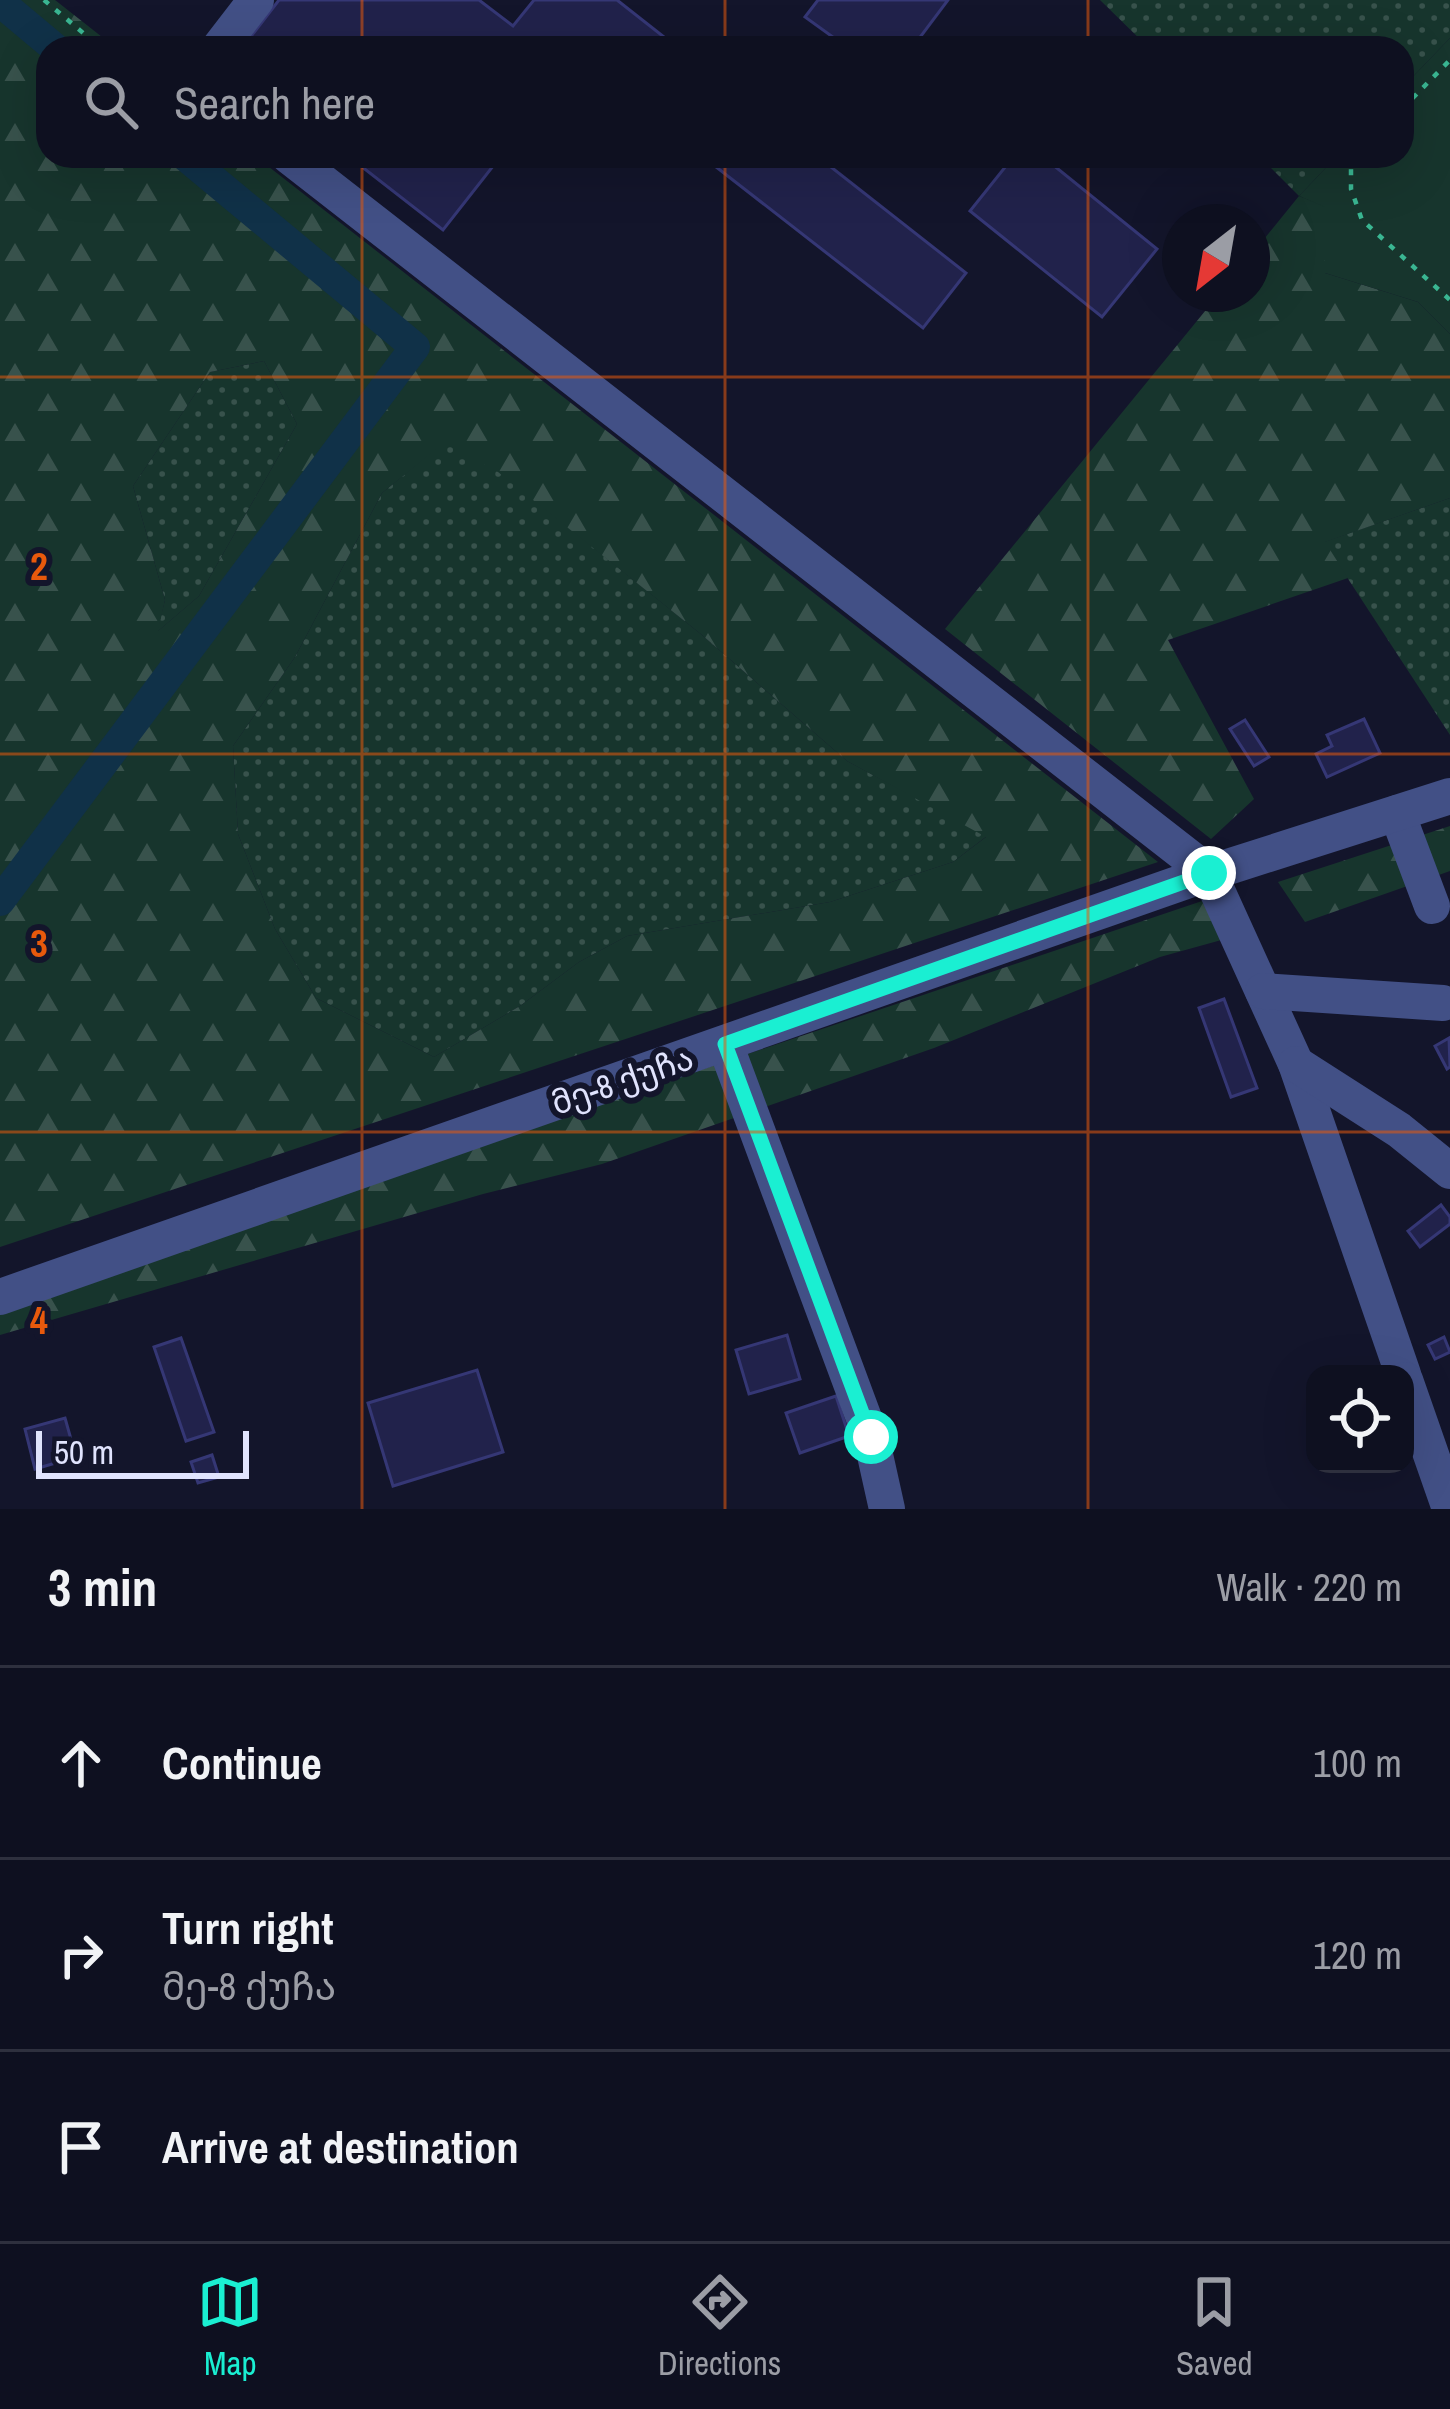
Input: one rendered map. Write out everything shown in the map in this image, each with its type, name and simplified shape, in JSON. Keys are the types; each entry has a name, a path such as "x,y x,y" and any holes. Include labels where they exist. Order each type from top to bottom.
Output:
{"street":[{"path":"228,36 256,0"},
{"path":"304,168 1209,873 1296,1064 1400,1365"},
{"name":"მე-8 ქუჩა","path":"0,1297 1209,873 1450,796"},
{"path":"1396,813 1432,906"},
{"path":"1263,991 1443,1003"},
{"path":"725,1044 871,1437 887,1509"},
{"path":"1296,1064 1399,1130 1450,1171"},
{"path":"1414,1406 1450,1509"}],"path":[{"path":"44,0 87,36"},
{"path":"1414,97 1450,60"},
{"path":"1351,168 1351,189 1362,220 1450,300"}],"green space":[{"path":"0,0 55,0 101,36 36,36 36,168 270,168 1158,862 0,1247","holes":["264,361 297,424 199,596 158,631 165,600 133,486 210,372","444,443 498,472 702,635 847,761 986,837 953,862 830,902 627,936 434,1057 316,998 275,929 238,834 233,746 295,657 382,493"]},
{"path":"1100,0 1450,0 1450,38 1414,76 1414,36 1137,36"},
{"path":"1450,38 1450,334 1418,302 1325,273 1325,207 1299,196 1326,168 1414,168 1414,76"},
{"path":"1271,168 1326,168 1299,196"},
{"path":"1299,196 1325,206 1325,273 1418,302 1450,334 1450,498 1325,542 1348,578 1168,640 1254,799 1211,839 945,629 1204,312 1270,312 1270,232"},
{"path":"264,361 297,424 199,596 157,632 165,600 133,486 210,372"},
{"path":"444,442 498,471 702,635 847,761 987,836 953,862 830,902 627,936 434,1057 316,998 275,929 238,834 233,746 295,657 382,493"},
{"path":"1450,498 1450,735 1324,542"},
{"path":"1450,826 1450,871 1305,922 1278,882"},
{"path":"1208,899 1225,939 1160,957 934,1048 602,1164 483,1194 0,1335 0,1306"}],"building":[{"path":"279,0 479,0 513,26 534,0 617,0 663,36 251,36"},
{"path":"818,0 948,0 921,36 831,36 805,17"},
{"path":"363,168 492,168 443,230"},
{"path":"717,168 832,168 966,273 923,328"},
{"path":"1004,168 1057,168 1157,249 1102,317 970,211"},
{"path":"1364,719 1380,753 1327,777 1316,754 1332,746 1327,735"},
{"path":"1245,720 1269,757 1254,766 1230,729"},
{"path":"1224,999 1257,1088 1231,1097 1199,1008"},
{"path":"1449,1038 1450,1067 1447,1069 1435,1046"},
{"path":"1441,1205 1450,1224 1420,1247 1408,1231"},
{"path":"787,1335 800,1379 749,1394 736,1350"},
{"path":"1444,1337 1450,1352 1435,1359 1428,1345"},
{"path":"181,1338 214,1432 186,1441 154,1347"},
{"path":"477,1370 503,1452 393,1486 368,1403"},
{"path":"836,1396 849,1436 800,1453 786,1413"},
{"path":"65,1418 76,1457 35,1469 25,1429"},
{"path":"212,1455 219,1477 198,1483 191,1462"}],"waterway":[{"path":"0,2 41,36"},
{"path":"0,901 415,347 199,168"}],"route":[{"path":"871,1437 725,1044 1209,873"}]}
